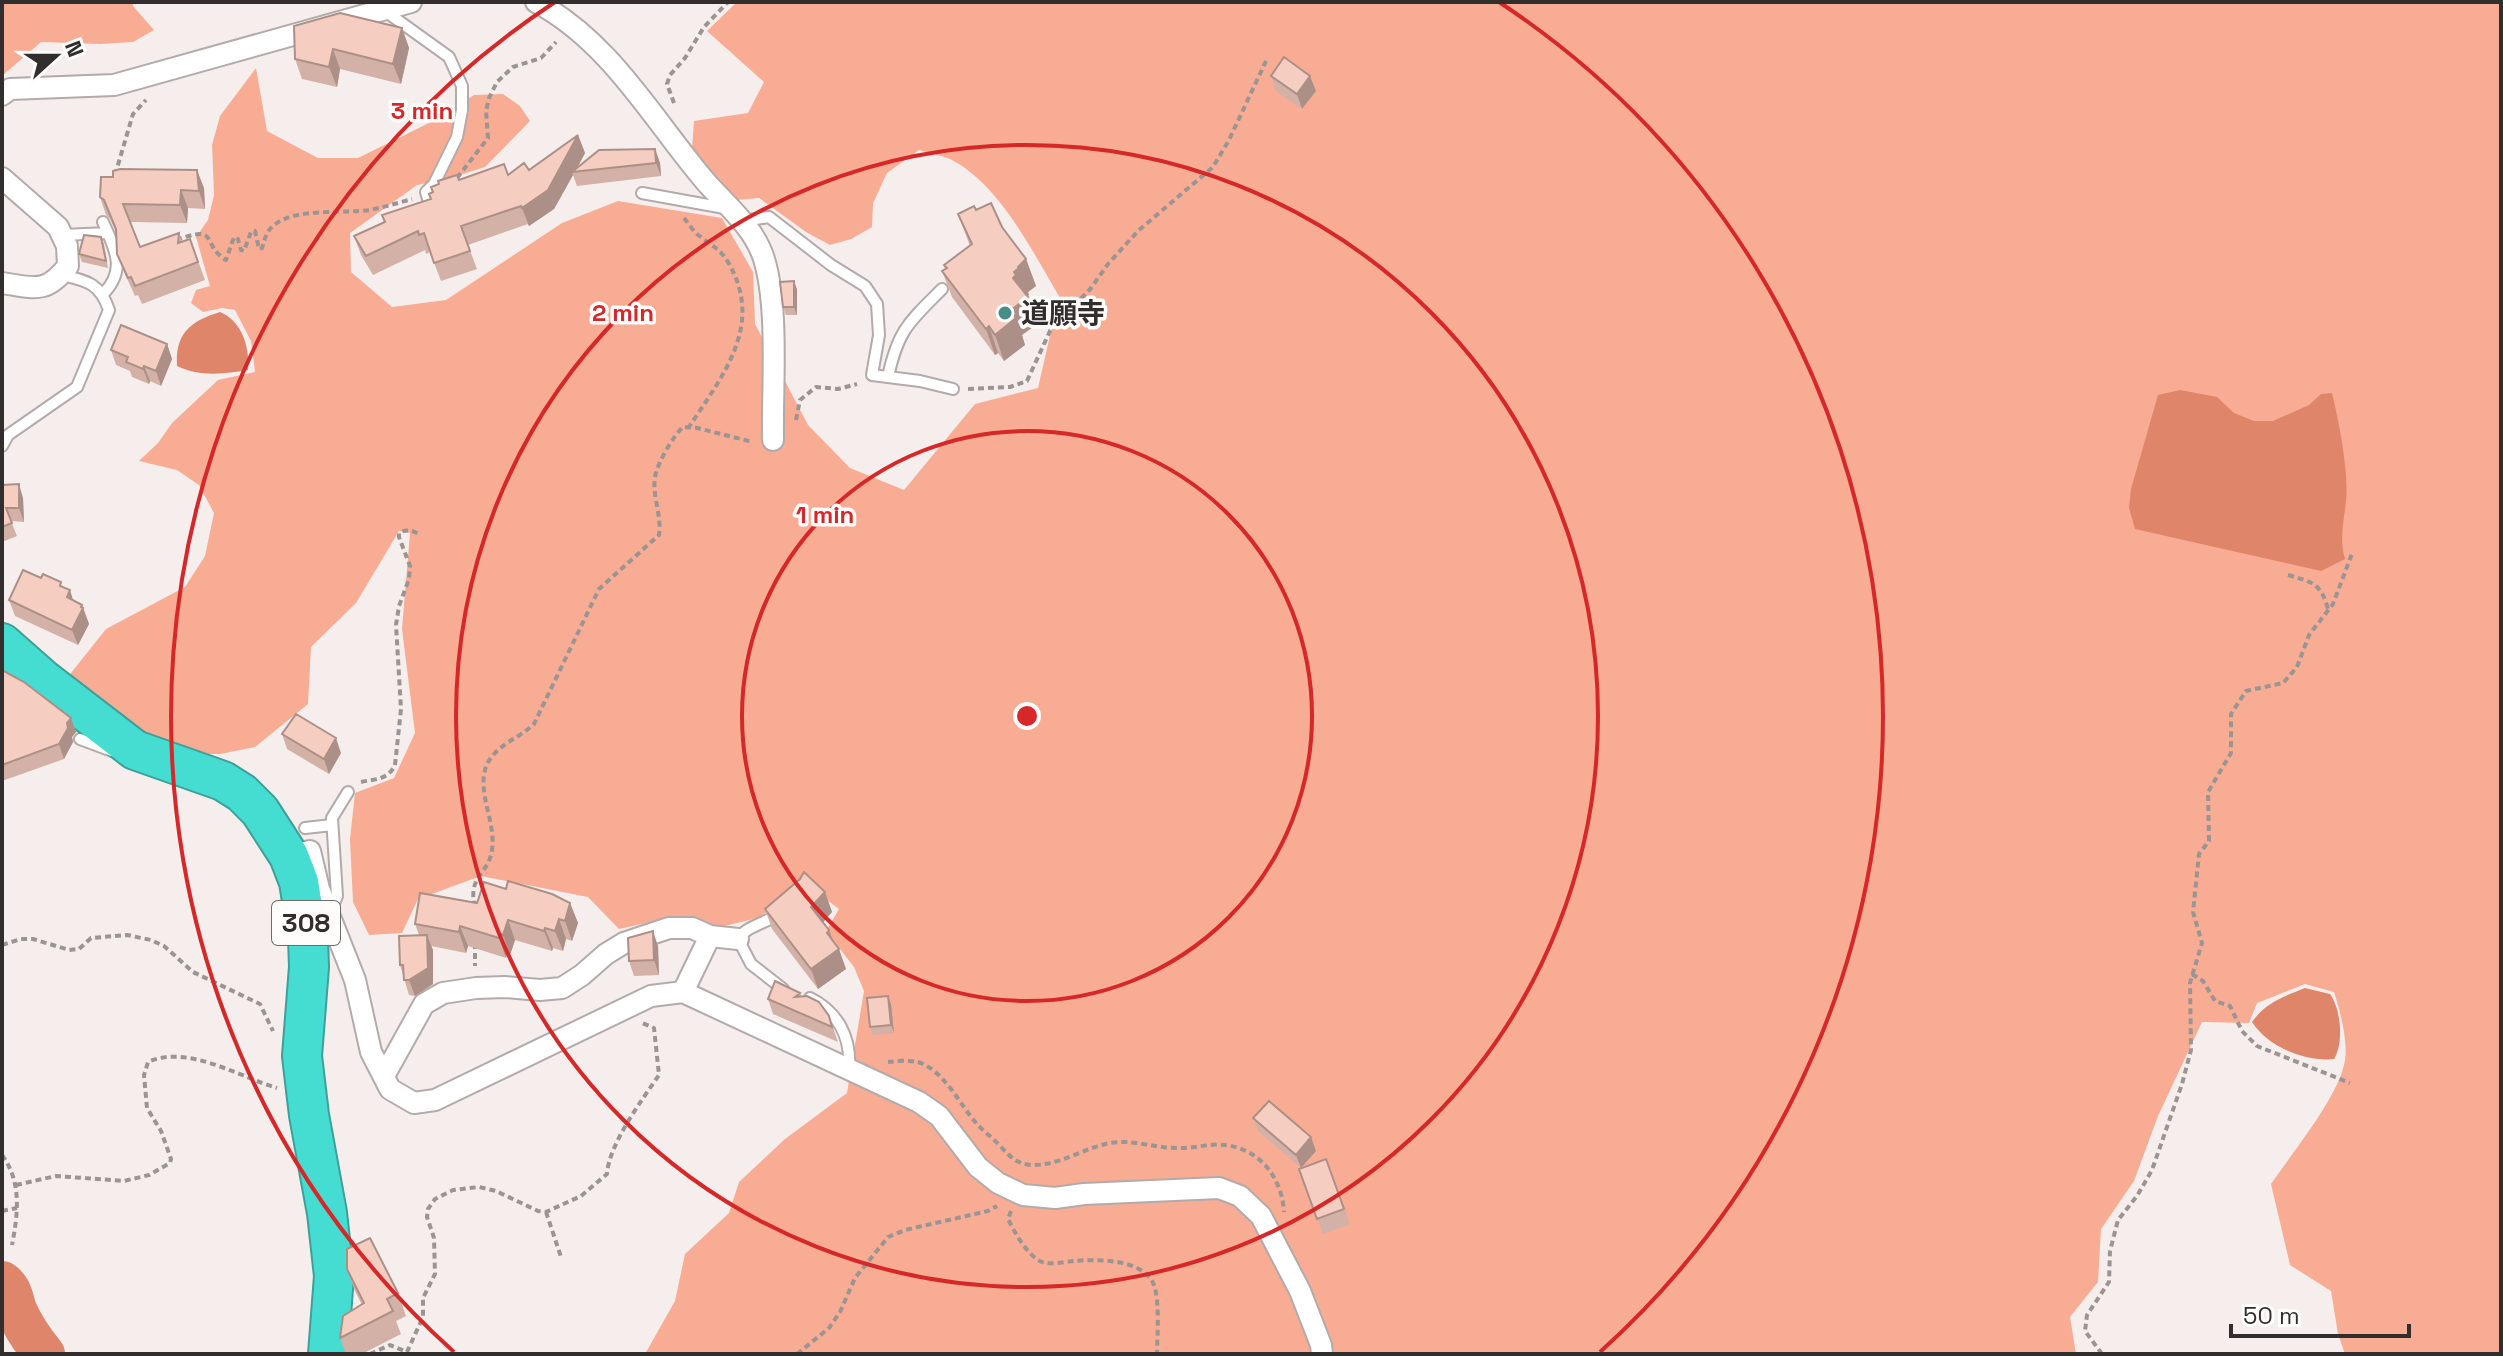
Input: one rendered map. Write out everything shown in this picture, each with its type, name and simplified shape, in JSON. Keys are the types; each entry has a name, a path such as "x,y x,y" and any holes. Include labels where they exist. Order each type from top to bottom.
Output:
{"highway":[{"name":"308","path":"2,643 44,680 135,750 223,781 242,793 297,842 309,967 302,1056 334,1276 328,1354"}],"street":[{"path":"2,95 10,89 114,85 411,2"},
{"path":"536,2 591,41 643,100 706,182 738,215 763,257 772,305 773,440"},
{"path":"2,178 58,227 67,246 68,266 57,281 42,288 2,283"},
{"path":"297,842 310,851 319,889 355,980 371,1052 390,1089 414,1103 435,1100 651,996 683,992 919,1102 939,1116 978,1167 1023,1195 1055,1198 1219,1188 1240,1196 1261,1216 1300,1291 1322,1354"},
{"path":"384,1076 424,1004 443,993 488,987 562,988 624,943 669,928 692,928 710,936 738,939"},
{"path":"683,992 710,936"}],"lane":[{"path":"384,10 449,57 462,86 457,137 427,197"},
{"path":"642,193 738,215 769,217 831,265 865,286 877,304 879,335 872,375 953,389"},
{"path":"62,235 106,227 117,256 117,270 114,284 103,294"},
{"path":"2,446 8,435 77,387 109,310 103,294 87,281 62,275"},
{"path":"888,377 905,325 942,289"},
{"path":"80,739 141,765 157,758"},
{"path":"330,915 337,896 332,818 348,792"},
{"path":"297,842 332,825"},
{"path":"785,910 770,921 741,933 738,939 751,964 765,977 780,988 812,999 838,1019 846,1035 855,1070"}],"path":[{"path":"675,105 667,84 670,75 685,58 704,27 728,2"},
{"path":"171,242 198,233 207,236 220,257 226,260 234,237 244,251 251,232 255,231 259,249 262,248 267,233 276,223 290,218 368,210 427,197 463,172 488,138 486,111 497,82 513,67 541,58 558,41 565,22"},
{"path":"953,389 1010,387 1027,381 1050,331 1091,288 1108,264 1138,231 1213,167 1266,61"},
{"path":"113,179 133,114 150,96 148,75"},
{"path":"664,197 699,236 713,243 728,260 744,304 742,330 732,358 689,427"},
{"path":"479,920 472,894 493,850 483,786 492,756 534,724 599,589 659,535 661,521 655,477 672,437 683,427 689,427 757,443 773,440 789,434 798,416 800,400 816,387 838,389 859,383 872,375"},
{"path":"348,792 356,783 391,774 395,765 401,709 396,625 410,566 399,533 411,530 421,535"},
{"path":"2102,1354 2085,1331 2087,1315 2109,1282 2110,1251 2118,1220 2152,1170 2191,1050 2190,983 2202,943 2193,912 2199,854 2209,841 2208,792 2231,753 2231,714 2246,691 2288,680 2297,667 2309,635 2333,604 2353,551"},
{"path":"2288,575 2314,583 2321,590 2328,609"},
{"path":"476,933 476,975 488,987"},
{"path":"2,945 33,939 69,950 79,949 91,938 127,935 151,940 164,946 193,972 260,1004 274,1033"},
{"path":"2192,974 2203,981 2215,1001 2230,1006 2242,1031 2257,1046 2350,1083"},
{"path":"370,1354 390,1345 407,1352 423,1317 423,1298 435,1274 434,1238 427,1217 435,1199 453,1190 479,1187 546,1212 581,1196 607,1174 608,1160 635,1110 659,1075 654,1028 643,1023 608,1032 590,1025"},
{"path":"16,1185 56,1176 124,1181 149,1175 170,1163 161,1131 147,1108 145,1094 144,1075 148,1062 156,1059 185,1057 277,1088 295,1100 309,1115"},
{"path":"855,1070 875,1063 918,1062 950,1088 977,1124 1015,1162 1051,1164 1071,1154 1110,1143 1134,1142 1174,1148 1223,1144 1244,1149 1261,1159 1277,1184 1283,1200 1284,1217"},
{"path":"2,1155 10,1166 16,1185 18,1213 12,1245"},
{"path":"797,1354 829,1328 855,1278 888,1237 905,1230 988,1211 1004,1202 1013,1191"},
{"path":"1013,1191 1008,1219 1016,1235 1038,1261 1051,1263 1095,1259 1130,1265 1151,1279 1158,1319 1157,1354"},
{"path":"2,1211 17,1208"},
{"path":"546,1212 561,1257"}],"shaded area":[{"path":"2,2 133,2 154,30 133,42 41,42 2,76"},
{"path":"737,2 2501,2 2501,1354 2345,1354 2338,1334 2331,1291 2290,1265 2271,1184 2325,1106 2341,1074 2346,1052 2334,992 2305,984 2257,1003 2249,1023 2202,1022 2158,1116 2134,1181 2101,1229 2098,1282 2070,1317 2076,1354 645,1354 675,1301 685,1254 729,1213 739,1182 785,1139 847,1093 864,991 854,967 826,931 839,909 807,885 758,918 720,927 678,916 619,929 588,897 481,876 418,899 402,933 369,935 353,902 350,839 355,793 394,778 415,733 402,629 410,533 399,531 356,603 311,647 308,704 255,747 220,754 192,754 148,738 67,678 106,629 185,587 205,556 214,513 199,485 177,470 139,461 158,443 172,423 218,380 255,372 251,341 235,310 222,308 203,312 191,303 196,290 210,286 196,237 208,220 214,195 212,145 220,116 256,68 267,131 318,158 358,158 429,123 474,95 503,94 520,106 530,121 485,167 417,185 350,233 351,272 392,307 446,300 562,223 618,201 722,218 753,272 755,324 808,425 850,468 904,490 975,404 1038,388 1059,296 1013,220 984,184 968,170 950,159 919,150 887,173 873,203 872,227 851,239 830,245 806,232 759,198 736,200 692,149 694,121 748,113 764,82 707,31"},
{"path":"220,312 234,322 243,336 248,352 248,370 203,373 177,366 179,345 186,330"},
{"path":"2180,390 2217,397 2234,413 2254,421 2273,421 2309,405 2321,394 2332,393 2346,476 2342,537 2345,559 2321,571 2135,529 2129,508 2131,489 2158,395"},
{"path":"2305,988 2330,994 2334,1000 2340,1035 2334,1059 2311,1058 2288,1051 2267,1039 2252,1022 2269,1005"}],"building":[{"path":"340,13 402,28 393,64 333,49 329,67 295,59 294,26"},
{"path":"1284,57 1310,76 1297,94 1271,76"},
{"path":"578,135 548,190 522,208 461,226 470,251 434,263 424,233 419,235 418,231 366,256 354,236 385,222 382,215 431,199 431,187 439,184 438,181 457,175 459,180 504,164 508,175 524,163 529,170"},
{"path":"655,149 656,163 572,172 599,150"},
{"path":"197,170 199,191 181,190 180,205 123,204 140,247 179,233 178,243 190,239 198,262 135,286 131,277 128,278 117,254 116,229 100,197 101,177 113,177 113,171"},
{"path":"991,203 1002,227 1026,259 1014,272 1016,275 1013,278 1028,297 1010,311 1016,318 995,335 989,326 986,329 942,271 947,268 944,265 972,244 958,214 974,206 976,210"},
{"path":"84,235 101,237 106,261 79,254"},
{"path":"794,281 794,307 783,307 780,282"},
{"path":"121,325 167,344 156,371 126,362 128,357 111,350"},
{"path":"19,484 19,508 6,508 12,523 2,527 2,485"},
{"path":"23,570 41,578 43,574 70,590 67,597 83,608 72,630 9,600"},
{"path":"2,670 24,682 71,718 59,744 2,765"},
{"path":"296,714 336,738 324,759 282,734"},
{"path":"804,872 825,892 811,907 839,949 811,969 765,909"},
{"path":"508,881 552,894 570,903 565,921 559,919 555,931 545,928 544,931 508,920 499,938 460,926 459,932 415,924 420,893 477,903 484,882 506,889"},
{"path":"653,931 654,960 629,961 628,938"},
{"path":"427,935 428,968 404,980 399,936"},
{"path":"775,981 800,993 795,997 807,996 819,1002 829,1016 832,1027 768,999"},
{"path":"888,996 891,1025 870,1027 867,998"},
{"path":"1269,1101 1311,1137 1296,1155 1253,1118"},
{"path":"1326,1159 1344,1209 1317,1219 1299,1169"},
{"path":"370,1238 398,1293 387,1299 393,1311 340,1338 343,1316 364,1303 347,1269 347,1249"}],"waterway":[{"path":"2,1282 10,1291 25,1328 44,1354"}],"place":[{"name":"道願寺","path":"1005,313"}]}
